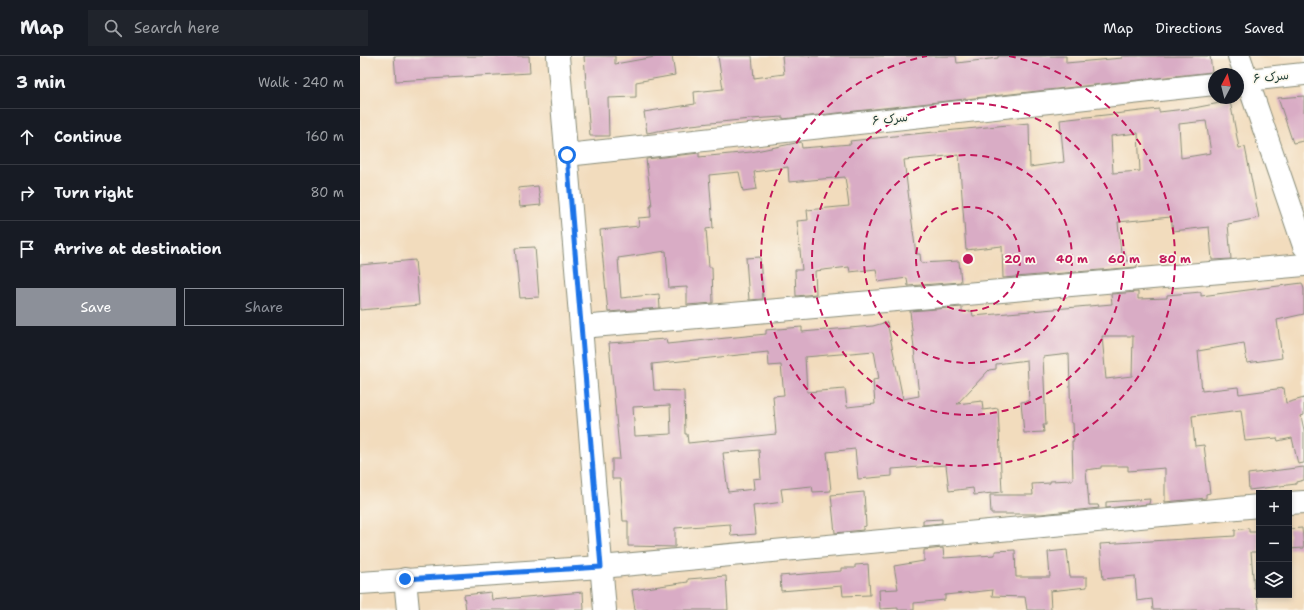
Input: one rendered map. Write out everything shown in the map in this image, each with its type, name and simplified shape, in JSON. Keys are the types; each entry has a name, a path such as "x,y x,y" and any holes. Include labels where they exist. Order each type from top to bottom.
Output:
{"street":[{"path":"558,56 605,610"},
{"path":"1238,56 1240,68"},
{"name":"سرک ۶","path":"1244,80 1304,74"},
{"path":"1244,83 1304,246"},
{"name":"سرک ۶","path":"567,155 1208,85"},
{"path":"581,327 1304,265"},
{"path":"1292,503 1304,502"},
{"path":"360,583 601,567 1256,506"},
{"path":"405,579 408,610"}],"building":[{"path":"394,56 529,56 530,73 396,81"},
{"path":"584,56 615,56 615,64 660,56 672,56 675,75 636,82 636,97 608,98 609,136 590,136"},
{"path":"718,56 752,56 754,78 784,74 782,56 956,56 957,63 998,58 998,56 1066,56 1066,63 1122,58 1122,56 1210,56 1212,68 1208,68 1208,72 783,119 783,117 750,119 691,125 647,133 644,112 695,104 694,92 723,89"},
{"path":"1304,96 1304,141 1293,143 1278,98"},
{"path":"1215,104 1231,104 1239,148 1245,147 1259,218 1228,224 1231,259 1212,260 1209,227 1173,231 1171,217 1118,222 1121,253 1125,253 1126,261 1137,260 1137,267 1003,278 1002,246 966,250 959,155 904,160 916,254 920,254 921,263 959,261 961,282 908,286 907,278 878,282 876,269 850,272 849,267 815,271 816,294 796,296 795,270 802,270 797,221 808,220 807,210 849,206 845,177 789,182 788,167 754,172 757,189 743,191 739,172 709,175 713,228 706,229 709,267 712,267 713,303 687,305 687,287 669,288 666,251 618,258 621,298 659,294 660,308 608,312 600,230 639,226 638,218 651,217 650,206 652,206 646,159 699,153 699,157 751,152 801,142 802,148 851,144 850,141 1029,123 1030,167 1064,162 1060,120 1159,109 1159,112","holes":["1206,121 1211,153 1181,158 1179,124","1138,133 1140,171 1113,173 1111,136"]},
{"path":"538,186 541,205 520,207 518,188"},
{"path":"535,247 539,297 520,298 515,248"},
{"path":"760,257 763,299 749,300 746,258"},
{"path":"415,260 419,305 360,310 360,265"},
{"path":"1302,283 1304,289 1304,314 1277,320 1282,358 1247,363 1244,343 1198,351 1202,391 1238,387 1239,394 1284,388 1286,403 1304,398 1304,415 1301,416 1304,430 1304,463 1298,464 1292,438 1278,441 1277,438 1245,441 1241,410 1192,416 1195,446 1204,445 1210,493 1206,494 1206,498 1165,502 1165,468 1128,471 1128,466 1101,466 1101,468 1086,470 1089,505 1098,505 1099,508 1041,514 991,514 990,495 1033,495 1032,484 1050,483 1050,481 1073,480 1072,441 1074,441 1073,423 1071,423 1069,354 1043,357 1046,425 1043,425 1044,432 1024,433 1021,402 1029,401 1027,360 996,364 996,369 989,370 957,404 982,401 983,410 998,408 1002,492 974,495 973,488 949,491 946,465 892,469 892,476 858,479 855,449 827,452 831,491 813,492 812,486 781,489 783,502 753,506 756,534 731,536 730,524 675,528 675,547 628,546 628,521 623,521 620,479 612,479 612,459 620,459 609,343 666,339 667,344 766,334 766,330 802,327 802,332 873,326 887,322 903,399 919,396 910,311 962,307 962,312 972,311 973,316 1112,304 1111,294 1138,292 1138,299 1167,298 1167,295 1201,292 1201,296","holes":["1102,336 1133,336 1132,376 1106,379","874,351 879,379 873,380 875,404 847,407 845,389 807,392 805,357","768,352 769,366 781,365 784,395 773,396 776,434 688,443 687,434 685,434 684,391 654,390 652,364","670,405 671,434 635,436 633,407","759,450 761,478 753,479 754,489 728,492 723,453"]},
{"path":"1304,467 1304,480 1296,482 1296,484 1249,490 1248,474"},
{"path":"864,492 866,526 863,527 863,530 835,533 831,495"},
{"path":"1150,499 1149,504 1106,508 1106,502"},
{"path":"942,519 942,523 923,525 923,520"},
{"path":"1249,528 1249,532 1256,532 1256,552 1251,552 1254,588 1256,588 1256,598 1257,598 1259,610 1153,610 1152,599 1137,601 1135,576 1103,579 1100,544 1235,536 1235,530"},
{"path":"1302,528 1304,548 1292,549 1292,529"},
{"path":"943,548 944,558 995,555 995,551 1015,550 1016,577 1050,577 1048,552 1067,550 1070,577 1087,577 1087,587 1050,591 1051,610 1027,610 1025,597 992,596 993,590 945,595 945,600 914,603 914,610 898,610 898,608 880,609 879,590 898,589 894,566 924,561 924,550"},
{"path":"868,564 870,595 843,596 842,586 781,591 780,576 841,571 841,568 855,568 855,565"},
{"path":"726,576 728,610 635,610 632,590 688,582 688,579"},
{"path":"491,592 492,600 583,592 584,610 466,610 464,595"}],"route":[{"path":"405,579 601,567 567,155"}]}
